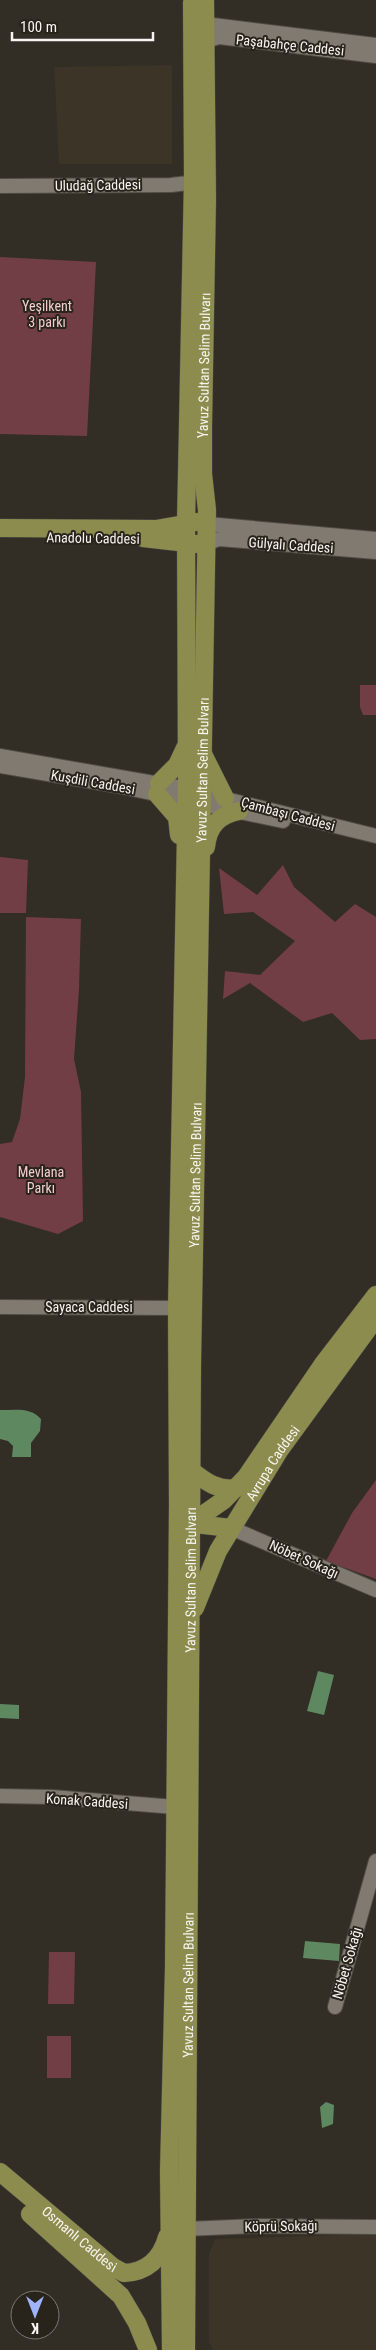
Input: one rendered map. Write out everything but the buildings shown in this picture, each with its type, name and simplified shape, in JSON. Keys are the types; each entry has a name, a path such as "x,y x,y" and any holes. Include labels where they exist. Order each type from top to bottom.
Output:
{"main road":[{"name":"Yavuz Sultan Selim Bulvarı","path":"192,0 200,178 203,427 207,524 194,747"},
{"name":"Yavuz Sultan Selim Bulvarı","path":"186,2350 177,2225 174,1967 175,1807 185,1523 186,1302 194,796 186,523 205,44 205,0"},
{"name":"Anadolu Caddesi","path":"0,528 156,529 192,522 207,524"},
{"name":"Anadolu Caddesi","path":"0,536 149,538 207,543"},
{"path":"225,798 194,747 158,789 177,817 180,848 193,860 205,850 210,828 226,815 240,811"},
{"name":"Avrupa Caddesi","path":"185,1523 215,1507 237,1488 323,1364 376,1295"},
{"name":"Yavuz Sultan Selim Bulvarı","path":"171,2350 177,2225 191,1620 185,1523 192,1471 186,1302"},
{"name":"Avrupa Caddesi","path":"191,1620 210,1567 231,1528 279,1451 376,1318"},
{"path":"192,1471 212,1486 229,1489 237,1488"},
{"path":"185,1523 231,1528"},
{"name":"Osmanlı Caddesi","path":"0,2172 113,2267 124,2273 144,2269 160,2255 177,2225"},
{"name":"Osmanlı Caddesi","path":"0,2187 121,2296 137,2323 148,2350"}],"street":[{"path":"204,24 376,45"},
{"name":"Paşabahçe Caddesi","path":"205,44 212,39 219,38 376,56"},
{"path":"0,178 181,175 200,178"},
{"name":"Uludağ Caddesi","path":"0,186 171,185 200,178"},
{"name":"Gülyalı Caddesi","path":"207,524 376,539"},
{"name":"Gülyalı Caddesi","path":"207,543 220,539 376,552"},
{"name":"Kuşdili Caddesi","path":"0,756 87,776 194,796"},
{"name":"Kuşdili Caddesi","path":"0,766 87,776"},
{"name":"Çambaşı Caddesi","path":"194,796 225,798 376,836"},
{"name":"Çambaşı Caddesi","path":"194,796 240,811 376,845"},
{"name":"Sayaca Caddesi","path":"0,1307 186,1302"},
{"name":"Nöbet Sokağı","path":"231,1528 376,1590"},
{"name":"Konak Caddesi","path":"0,1796 52,1797 175,1807"},
{"name":"Nöbet Sokağı","path":"335,2007 376,1861"},
{"name":"Köprü Sokağı","path":"177,2225 376,2227"}],"shaded area":[{"path":"172,65 172,164 59,164 54,67"},
{"path":"0,1410 28,1411 41,1419 40,1431 31,1443 31,1457 12,1457 13,1446 8,1441 0,1439"},
{"path":"318,1671 334,1675 324,1715 307,1711"},
{"path":"0,1704 19,1705 19,1719 0,1718"},
{"path":"305,1941 340,1944 339,1961 303,1958"},
{"path":"326,2102 334,2105 333,2124 322,2128 320,2107"},
{"path":"376,2234 376,2350 213,2350 209,2343 209,2253 215,2239"}],"green space":[{"name":"Yeşilkent 3 parkı","path":"0,257 96,262 87,436 0,434"},
{"path":"360,685 376,685 376,715 363,715 360,707"},
{"path":"0,857 28,860 26,913 0,913"},
{"path":"283,865 294,887 335,922 355,904 376,917 376,1039 360,1040 332,1013 303,1022 250,983 223,999 225,971 260,975 295,941 253,912 224,914 219,868 257,895"},
{"name":"Mevlana Parkı","path":"26,917 81,919 74,1059 81,1092 83,1221 58,1234 0,1217 0,1144 12,1142 20,1119 25,1077"},
{"path":"376,1480 376,1579 326,1561 352,1513"},
{"path":"49,1952 75,1952 74,2004 48,2004"},
{"path":"47,2036 71,2036 71,2078 47,2078"}]}
